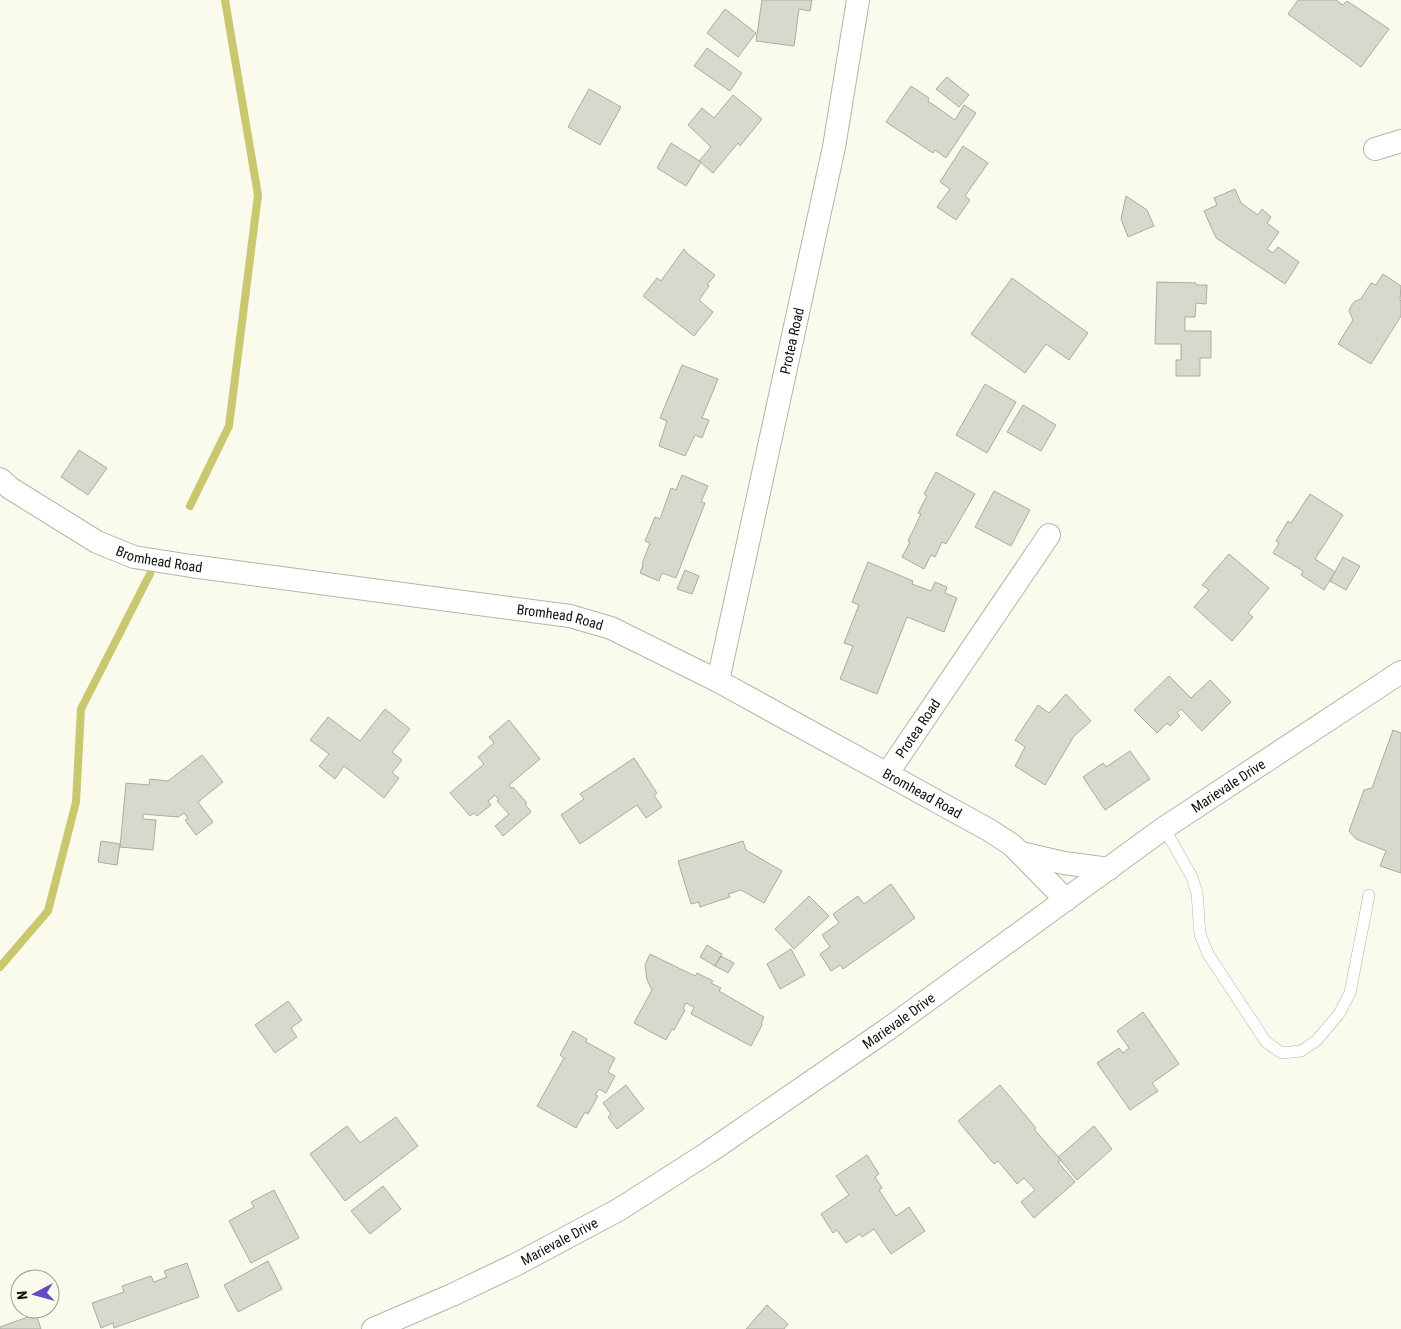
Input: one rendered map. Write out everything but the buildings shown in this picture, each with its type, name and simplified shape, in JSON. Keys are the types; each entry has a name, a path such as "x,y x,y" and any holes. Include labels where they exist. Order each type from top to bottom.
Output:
{"street":[{"name":"Protea Road","path":"718,681 834,147 858,0"},
{"path":"1375,149 1401,141"},
{"name":"Bromhead Road","path":"0,479 10,488 97,542 134,557 570,616 611,628 718,681 989,830 1021,853 1066,900"},
{"name":"Protea Road","path":"887,774 1049,535"},
{"name":"Marievale Drive","path":"373,1329 493,1276 620,1209 710,1152 888,1029 1164,828 1401,672"},
{"path":"1021,853 1064,863 1109,868"}],"lane":[{"path":"1164,828 1192,877 1197,893 1200,934 1208,954 1266,1042 1282,1053 1301,1051 1316,1041 1339,1014 1350,993 1369,895"}],"waterway":[{"path":"190,506 229,426 258,195 225,0"},
{"path":"0,967 48,911 76,802 81,709 150,574"}]}
